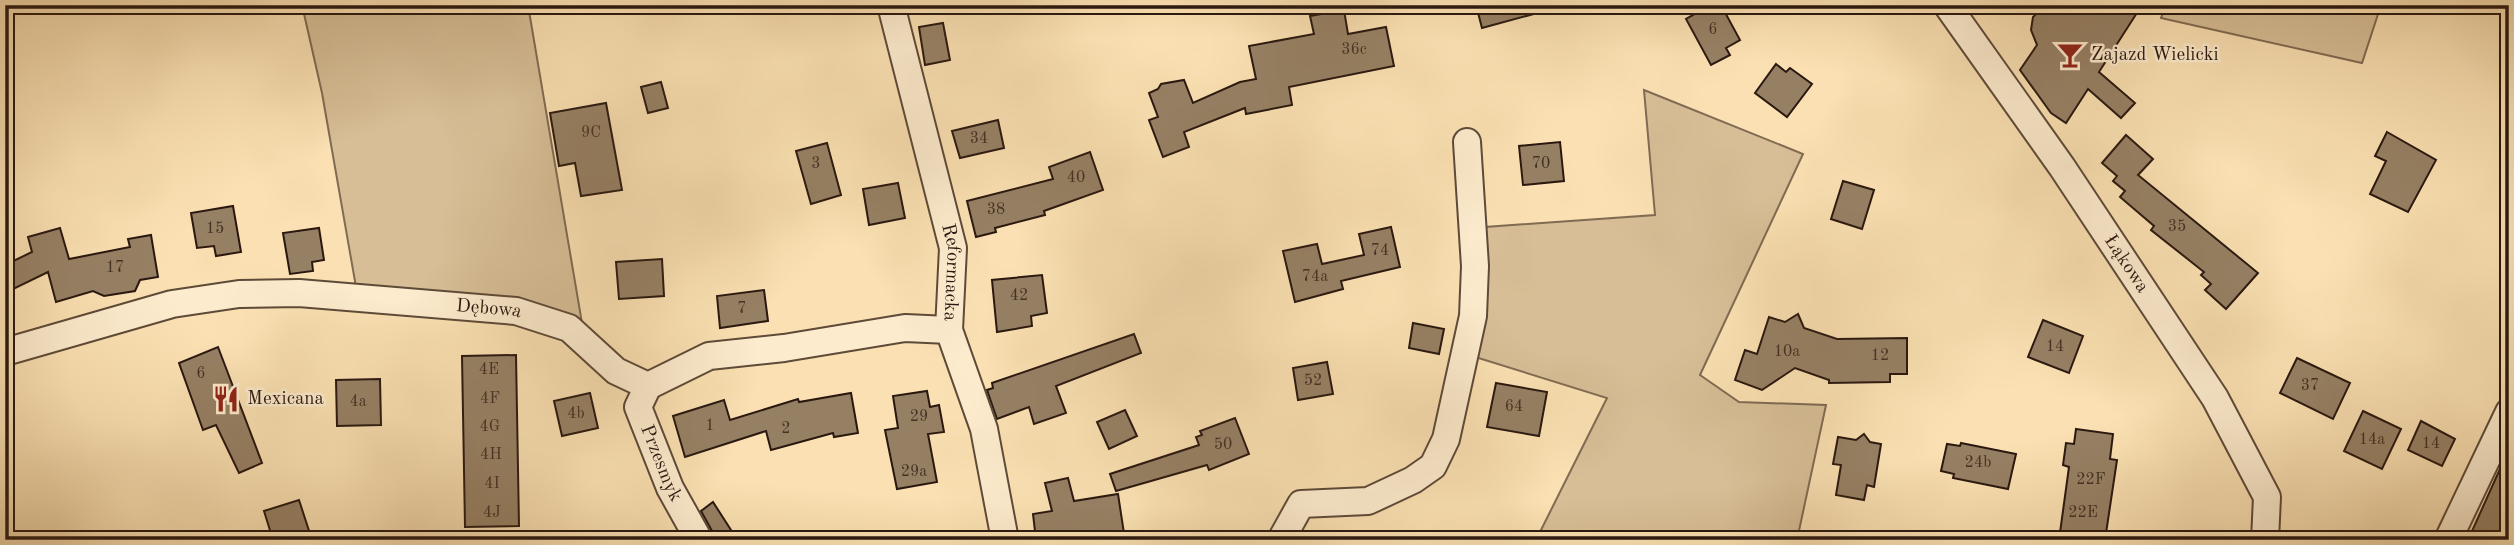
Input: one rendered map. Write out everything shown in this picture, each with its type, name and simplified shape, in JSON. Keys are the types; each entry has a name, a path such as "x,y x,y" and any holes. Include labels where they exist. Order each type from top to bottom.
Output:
{"street":[{"name":"Reformacka","path":"891,5 953,248 950,330 984,429 1005,540"},
{"name":"Łąkowa","path":"1947,5 2119,251 2215,398 2267,497 2265,540"},
{"path":"1281,540 1301,504 1368,500 1413,480 1433,466 1446,439 1473,316 1475,266 1467,142"},
{"name":"Dębowa","path":"5,352 172,304 239,294 299,293 516,311 569,328 616,371 648,386"},
{"path":"648,386 709,356 784,348 905,328 950,330"},
{"name":"Przesmyk","path":"648,386 638,407 670,488 699,540"},
{"path":"2448,540 2509,412"}],"shaded area":[{"path":"302,5 528,5 583,329 356,287 322,93"},
{"path":"2166,5 2381,5 2362,63 2161,18"},
{"path":"1644,90 1803,154 1700,375 1739,402 1826,405 1797,540 1536,540 1607,398 1472,356 1485,227 1655,215"}],"building":[{"path":"1476,5 1540,5 1541,12 1482,28"},
{"path":"1711,5 1721,5 1740,40 1726,48 1730,55 1711,65 1686,19"},
{"name":"Zajazd Wielicki","path":"2056,5 2142,5 2099,72 2135,103 2121,118 2088,89 2066,123 2051,113 2020,70 2037,45 2031,30 2033,17 2043,8"},
{"path":"1344,10 1348,34 1386,27 1394,66 1289,87 1292,105 1246,114 1245,108 1184,132 1189,147 1163,157 1149,120 1158,117 1149,93 1158,89 1161,84 1184,80 1193,103 1240,82 1256,79 1249,46 1314,34 1310,16"},
{"path":"943,23 950,60 925,65 919,27"},
{"path":"1776,64 1786,72 1790,68 1812,84 1787,117 1755,93"},
{"path":"661,82 668,108 648,113 641,87"},
{"path":"606,103 622,190 581,196 575,163 559,166 550,113"},
{"path":"998,120 1004,148 960,158 952,131"},
{"path":"2387,132 2436,160 2408,212 2370,194 2386,161 2375,156"},
{"path":"2126,135 2153,159 2138,175 2258,273 2226,309 2205,290 2211,284 2201,275 2204,272 2151,230 2154,226 2120,197 2125,191 2113,181 2117,176 2102,163"},
{"path":"1560,142 1564,181 1523,185 1519,146"},
{"path":"827,143 841,195 811,204 796,151"},
{"path":"1090,152 1103,190 1044,211 1045,215 995,228 996,232 976,237 967,201 1053,179 1049,167"},
{"path":"1843,181 1874,190 1862,229 1831,219"},
{"path":"898,183 905,218 869,225 863,189"},
{"path":"233,206 241,252 216,256 214,246 197,248 191,213"},
{"path":"1391,227 1400,267 1341,281 1343,289 1295,302 1283,251 1317,244 1322,264 1364,255 1359,234"},
{"path":"60,228 69,259 130,247 128,239 151,235 158,277 140,280 135,291 104,296 93,291 56,302 48,272 5,293 5,265 32,252 28,237"},
{"path":"319,228 324,260 312,262 313,271 290,274 283,233"},
{"path":"662,259 664,296 619,299 616,262"},
{"path":"1042,275 1047,313 1031,316 1032,326 997,332 992,280"},
{"path":"764,290 768,321 720,328 717,296"},
{"path":"1798,314 1804,328 1837,339 1907,338 1907,374 1890,374 1890,382 1829,383 1829,380 1795,368 1762,390 1735,380 1745,350 1757,354 1769,317 1785,322"},
{"path":"2043,320 2083,336 2069,373 2028,357"},
{"path":"1413,323 1444,329 1439,354 1409,348"},
{"path":"1134,334 1141,353 1056,386 1066,413 1034,424 1029,407 997,419 987,390 993,388 992,383"},
{"path":"218,347 262,463 239,473 216,425 203,430 179,363"},
{"path":"516,355 519,526 465,527 462,356"},
{"path":"2297,358 2350,383 2333,419 2280,393"},
{"path":"1327,362 1333,394 1298,400 1293,368"},
{"path":"380,379 381,425 337,426 336,380"},
{"path":"1496,383 1547,392 1539,436 1487,427"},
{"path":"927,391 930,407 939,405 944,432 928,434 937,482 897,489 885,430 898,428 893,396"},
{"path":"590,393 598,428 562,436 554,401"},
{"path":"851,393 858,433 834,437 833,433 771,450 766,431 685,457 673,416 724,400 730,420 798,399 799,402"},
{"path":"1125,410 1137,436 1109,449 1097,422"},
{"path":"2363,411 2401,429 2382,469 2344,451"},
{"path":"1235,418 1249,454 1209,470 1207,465 1116,491 1110,474 1199,445 1196,437 1202,435 1200,431"},
{"path":"2421,421 2455,439 2442,466 2408,450"},
{"path":"2076,429 2113,434 2110,459 2117,460 2105,540 2059,540 2069,467 2063,465 2066,443 2074,444"},
{"path":"1864,434 1870,442 1881,444 1874,487 1867,485 1864,500 1836,495 1841,465 1833,464 1838,437 1856,440"},
{"path":"1961,443 2016,454 2008,489 1953,478 1954,474 1941,471 1947,444 1960,446"},
{"path":"2509,449 2509,504 2496,540 2468,540"},
{"path":"1068,478 1074,501 1118,494 1125,540 1078,540 1078,537 1036,540 1033,514 1052,511 1045,483"},
{"path":"299,500 312,540 273,540 264,511"},
{"path":"713,502 731,530 717,540 701,511"}],"place":[{"name":"Zajazd Wielicki","path":"2070,55"},
{"name":"Mexicana","path":"226,399"}]}
